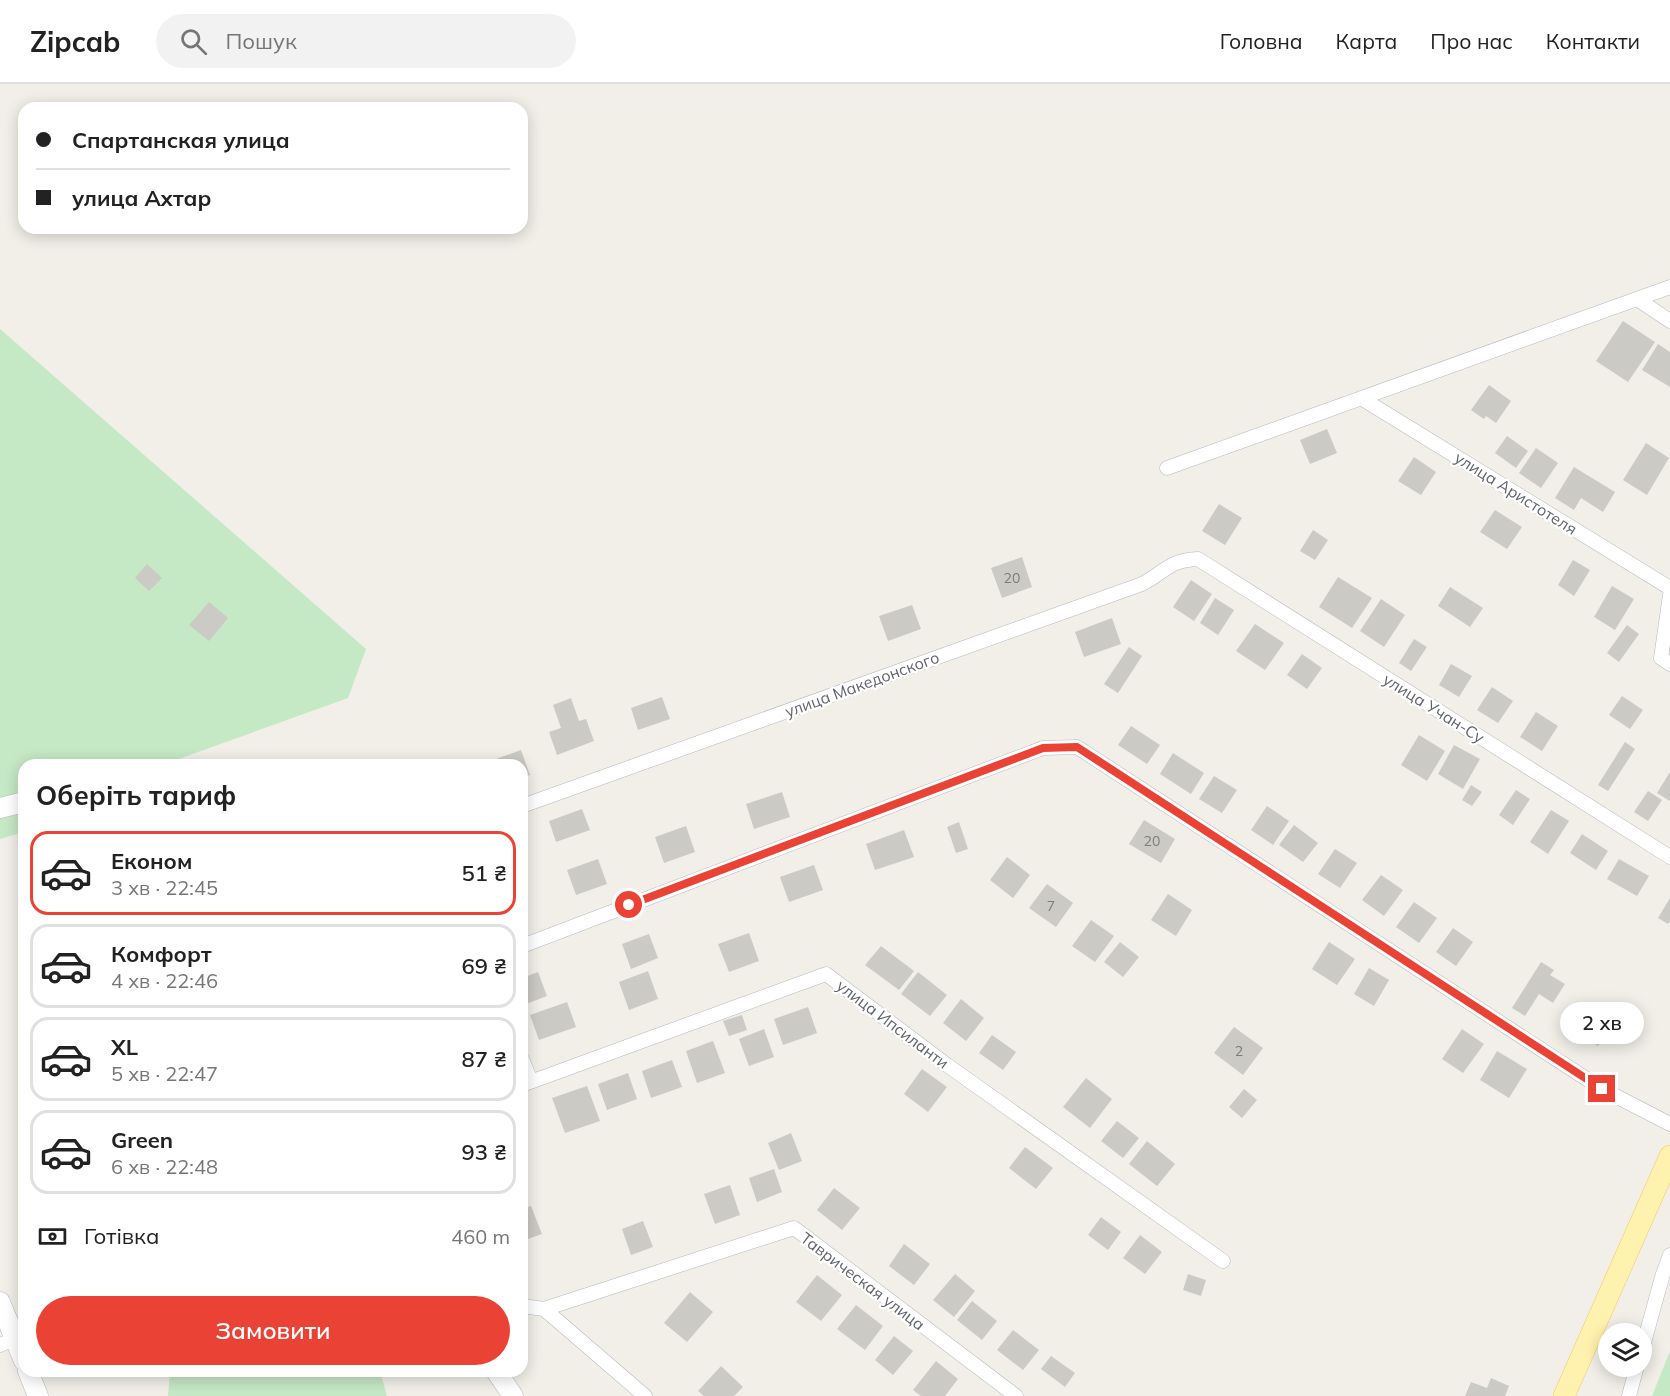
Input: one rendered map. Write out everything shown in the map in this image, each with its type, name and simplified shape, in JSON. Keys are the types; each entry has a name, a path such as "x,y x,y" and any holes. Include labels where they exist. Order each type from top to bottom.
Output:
{"main road":[{"path":"0,808 18,804"},
{"path":"1564,1396 1670,1156"},
{"path":"0,1302 8,1342 18,1354"},
{"path":"30,1377 38,1396"},
{"path":"500,1377 513,1396"}],"street":[{"path":"1167,468 1670,287"},
{"path":"1637,299 1670,321"},
{"name":"улица Аристотеля","path":"1361,398 1670,588"},
{"name":"улица Македонского","path":"528,804 1142,584 1156,577 1166,566 1182,559 1198,559"},
{"name":"улица Учан-Су","path":"1198,559 1670,857"},
{"path":"1670,595 1661,658 1670,664"},
{"path":"528,944 1043,748 1077,747 1602,1089 1670,1124"},
{"name":"улица Ипсиланти","path":"528,1083 826,974 947,1065 1223,1261"},
{"name":"Таврическая улица","path":"528,1307 544,1309 794,1228 1016,1396"},
{"path":"1649,1323 1662,1274 1670,1255"},
{"path":"544,1309 645,1396"},
{"path":"1629,1396 1634,1377"}],"green space":[{"path":"0,329 366,649 348,698 179,759 18,759 18,834 0,839"},
{"path":"1670,1351 1670,1396 1652,1396"},
{"path":"170,1377 382,1377 387,1396 168,1396"}],"building":[{"path":"1623,321 1655,342 1628,382 1596,361"},
{"path":"1658,344 1670,352 1670,387 1642,370"},
{"path":"1489,385 1511,401 1496,423 1486,416 1484,419 1471,410"},
{"path":"1327,429 1337,453 1310,464 1300,440"},
{"path":"1507,436 1528,451 1516,468 1495,453"},
{"path":"1646,443 1669,458 1647,495 1623,480"},
{"path":"1536,448 1558,463 1541,488 1519,473"},
{"path":"1414,457 1436,472 1421,495 1398,481"},
{"path":"1574,467 1615,492 1603,512 1581,498 1574,510 1555,498"},
{"path":"1219,504 1242,518 1225,545 1202,531"},
{"path":"1495,510 1522,527 1507,549 1480,532"},
{"path":"1313,530 1328,540 1315,560 1300,551"},
{"path":"1022,557 1032,587 1002,598 991,568"},
{"path":"1573,560 1590,570 1574,596 1558,585"},
{"path":"147,564 162,578 149,591 135,578"},
{"path":"1338,577 1372,598 1352,628 1319,607"},
{"path":"1191,580 1212,594 1194,621 1173,607"},
{"path":"1612,586 1634,599 1615,630 1594,617"},
{"path":"1450,587 1483,608 1470,627 1438,606"},
{"path":"1215,598 1234,610 1218,635 1200,623"},
{"path":"1381,599 1405,615 1384,647 1360,631"},
{"path":"209,602 228,618 209,641 189,625"},
{"path":"912,605 921,629 888,641 879,616"},
{"path":"1112,618 1121,644 1084,657 1075,632"},
{"path":"1255,624 1284,643 1265,670 1236,651"},
{"path":"1627,625 1639,634 1619,662 1607,653"},
{"path":"1414,639 1427,647 1411,671 1399,663"},
{"path":"1129,647 1142,656 1118,693 1104,684"},
{"path":"1302,654 1322,668 1307,689 1287,675"},
{"path":"1451,664 1472,676 1459,697 1439,685"},
{"path":"1492,687 1513,701 1498,723 1477,710"},
{"path":"1622,696 1643,710 1630,729 1609,715"},
{"path":"662,697 670,719 638,730 631,708"},
{"path":"571,698 579,721 586,719 594,741 557,755 549,732 561,728 553,705"},
{"path":"1536,712 1558,726 1542,751 1520,737"},
{"path":"1131,726 1160,745 1147,764 1118,745"},
{"path":"1419,735 1445,751 1427,781 1401,765"},
{"path":"1625,742 1635,749 1608,791 1598,785"},
{"path":"1454,745 1480,759 1463,789 1438,774"},
{"path":"521,750 524,759 496,759"},
{"path":"1173,753 1204,773 1191,794 1160,774"},
{"path":"1670,772 1670,801 1657,793"},
{"path":"1214,776 1237,790 1222,813 1199,799"},
{"path":"1471,785 1482,792 1472,806 1462,800"},
{"path":"1516,790 1530,799 1513,825 1499,815"},
{"path":"1648,791 1662,800 1648,821 1634,812"},
{"path":"782,792 790,817 754,829 746,804"},
{"path":"1267,806 1289,821 1273,845 1251,830"},
{"path":"582,809 590,830 556,842 549,821"},
{"path":"1551,810 1569,821 1548,854 1530,842"},
{"path":"1144,820 1175,839 1161,863 1129,844"},
{"path":"959,822 968,849 956,853 947,827"},
{"path":"1294,825 1318,843 1303,862 1279,845"},
{"path":"686,826 695,852 664,863 655,837"},
{"path":"904,830 914,857 875,870 866,844"},
{"path":"1582,834 1608,851 1596,870 1570,853"},
{"path":"1335,849 1357,863 1340,888 1318,874"},
{"path":"1007,857 1030,875 1013,898 990,880"},
{"path":"598,859 607,884 576,895 567,870"},
{"path":"1619,859 1649,876 1637,896 1607,879"},
{"path":"814,865 823,890 789,902 780,877"},
{"path":"1381,875 1403,890 1384,916 1362,900"},
{"path":"1047,884 1073,903 1056,927 1029,908"},
{"path":"1168,894 1192,910 1176,936 1151,920"},
{"path":"1670,898 1670,921 1668,924 1658,918"},
{"path":"1414,902 1437,918 1419,943 1396,927"},
{"path":"1091,920 1114,936 1095,962 1072,946"},
{"path":"1453,928 1473,942 1456,966 1436,952"},
{"path":"749,933 759,961 729,972 718,944"},
{"path":"649,934 658,958 631,969 622,944"},
{"path":"1120,942 1139,957 1123,977 1104,962"},
{"path":"1329,942 1355,959 1337,985 1312,969"},
{"path":"881,946 914,971 899,990 865,965"},
{"path":"1541,962 1554,970 1550,975 1565,984 1553,1003 1539,994 1525,1016 1512,1008"},
{"path":"1369,968 1389,980 1374,1006 1354,994"},
{"path":"648,971 658,999 629,1010 619,982"},
{"path":"538,972 547,996 528,1003 528,976"},
{"path":"918,972 947,995 930,1016 901,994"},
{"path":"961,999 984,1018 966,1041 943,1023"},
{"path":"567,1002 576,1027 539,1040 530,1015"},
{"path":"808,1007 817,1033 783,1045 774,1019"},
{"path":"1585,1007 1612,1023 1598,1046 1571,1029"},
{"path":"742,1015 747,1030 729,1036 723,1021"},
{"path":"1234,1027 1263,1048 1243,1075 1214,1053"},
{"path":"764,1029 774,1057 749,1066 739,1039"},
{"path":"1462,1029 1484,1044 1463,1073 1442,1059"},
{"path":"992,1035 1016,1052 1003,1070 979,1053"},
{"path":"713,1041 725,1073 697,1083 686,1051"},
{"path":"1497,1051 1527,1069 1509,1098 1480,1080"},
{"path":"672,1060 682,1087 651,1098 642,1071"},
{"path":"922,1069 947,1087 928,1112 904,1094"},
{"path":"628,1073 637,1099 607,1110 598,1084"},
{"path":"1086,1078 1112,1099 1090,1128 1063,1107"},
{"path":"587,1086 600,1121 565,1133 552,1098"},
{"path":"1244,1089 1257,1100 1242,1118 1229,1107"},
{"path":"1117,1121 1139,1138 1123,1158 1101,1141"},
{"path":"791,1133 802,1161 779,1170 768,1143"},
{"path":"1147,1141 1175,1164 1157,1186 1129,1164"},
{"path":"1025,1147 1053,1168 1036,1189 1009,1168"},
{"path":"774,1169 782,1192 757,1202 749,1178"},
{"path":"730,1185 740,1215 715,1224 704,1194"},
{"path":"834,1188 860,1208 842,1230 817,1210"},
{"path":"531,1206 542,1234 528,1239 528,1207"},
{"path":"1101,1217 1121,1232 1108,1250 1088,1235"},
{"path":"643,1221 653,1247 631,1255 622,1229"},
{"path":"1140,1235 1162,1252 1145,1274 1123,1258"},
{"path":"904,1244 930,1264 914,1285 889,1266"},
{"path":"955,1274 975,1291 954,1317 933,1300"},
{"path":"1188,1274 1206,1280 1201,1296 1183,1290"},
{"path":"817,1275 842,1295 821,1321 796,1302"},
{"path":"690,1292 713,1312 687,1342 664,1323"},
{"path":"972,1301 997,1321 982,1340 957,1320"},
{"path":"856,1305 883,1326 865,1350 837,1329"},
{"path":"1013,1330 1039,1350 1023,1370 997,1350"},
{"path":"894,1336 913,1351 893,1375 875,1360"},
{"path":"1051,1356 1075,1373 1065,1387 1041,1369"},
{"path":"936,1361 958,1379 945,1396 921,1396 913,1390"},
{"path":"721,1366 743,1387 734,1396 704,1396 698,1391"},
{"path":"1491,1378 1509,1386 1505,1396 1465,1396 1471,1382 1487,1388"}],"route":[{"path":"629,905 1043,748 1077,747 1602,1089"}]}
